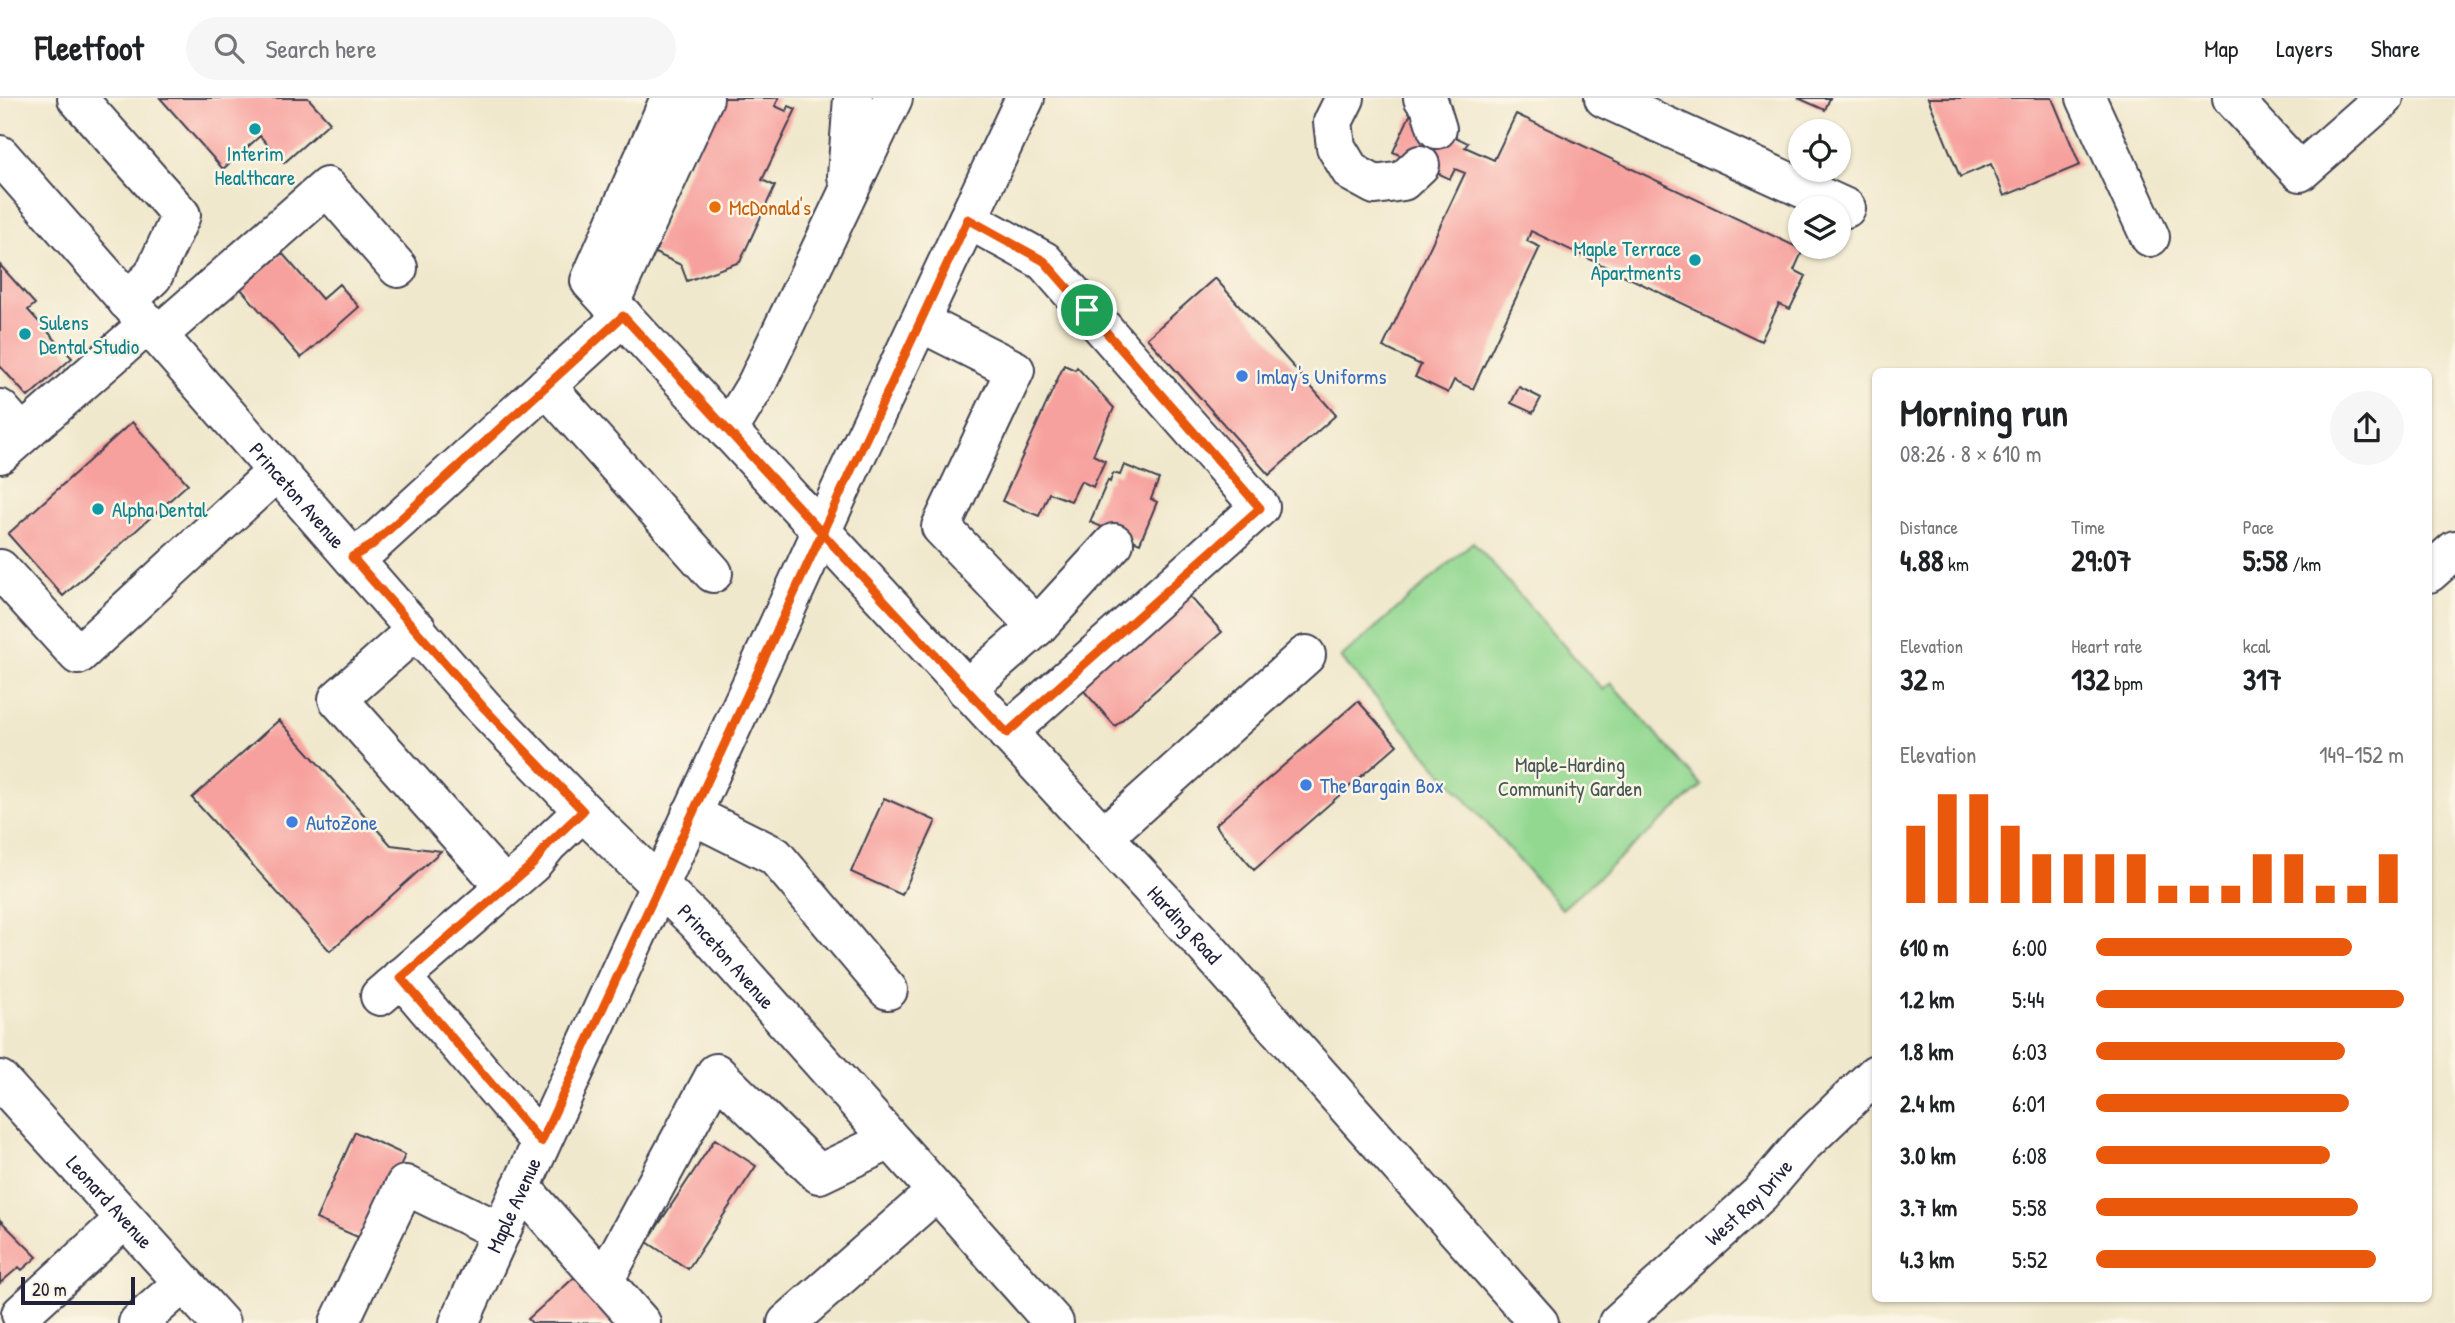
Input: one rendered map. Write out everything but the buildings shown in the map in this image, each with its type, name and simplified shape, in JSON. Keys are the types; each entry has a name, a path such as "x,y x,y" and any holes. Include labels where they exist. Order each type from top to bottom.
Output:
{"street":[{"path":"77,98 181,215 153,276 144,320"},
{"name":"Harding Road","path":"670,98 590,281 1203,945 1539,1323"},
{"path":"352,557 371,546 546,386 616,310 704,98"},
{"path":"845,199 853,98"},
{"path":"728,431 757,383 893,98"},
{"name":"Maple Avenue","path":"464,1320 541,1142 691,814 1025,98"},
{"path":"1345,98 1333,122 1336,147 1351,172 1375,185 1403,181 1420,165"},
{"path":"1604,98 1820,196"},
{"path":"2087,98 2150,237"},
{"path":"2232,98 2300,172 2384,98"},
{"name":"Princeton Avenue","path":"0,155 484,708 583,811 712,938 1054,1323"},
{"path":"7,432 144,320 327,187 398,268"},
{"path":"968,219 1044,261 1260,508 1007,733"},
{"path":"920,322 1015,369 941,527 1037,627"},
{"path":"546,386 713,573"},
{"path":"0,569 78,655 277,471"},
{"path":"966,689 1037,627 1114,543"},
{"path":"2432,570 2455,550"},
{"path":"417,629 338,699 505,887"},
{"path":"1103,836 1306,655"},
{"path":"541,1142 391,987 533,864 548,844 583,811"},
{"path":"691,814 775,856 888,990"},
{"path":"604,1281 716,1073 819,1174 890,1140"},
{"name":"West Ray Drive","path":"1618,1323 1760,1194 1803,1144 1872,1078"},
{"name":"Leonard Avenue","path":"2,1086 220,1323"},
{"path":"339,1323 405,1185 501,1232"},
{"path":"521,1187 641,1323"},
{"path":"787,1323 936,1192"},
{"path":"21,1314 125,1219"},
{"path":"138,1323 183,1283"}],"green space":[{"name":"Maple-Harding Community Garden","path":"1473,542 1603,690 1611,683 1702,786 1562,909 1341,658"}],"place":[{"name":"Interim Healthcare","path":"255,129"},
{"name":"McDonald's","path":"715,207"},
{"name":"Maple Terrace Apartments","path":"1695,260"},
{"name":"Sulens Dental Studio","path":"25,334"},
{"name":"Imlay's Uniforms","path":"1242,376"},
{"name":"Alpha Dental","path":"98,509"},
{"name":"The Bargain Box","path":"1306,785"},
{"name":"AutoZone","path":"292,822"}],"route":[{"path":"1087,310 1044,261 968,219 822,533 623,316 371,546 352,557 484,708 583,811 548,844 533,864 401,978 541,1142 822,533 1007,733 1260,508 1087,310"}]}
